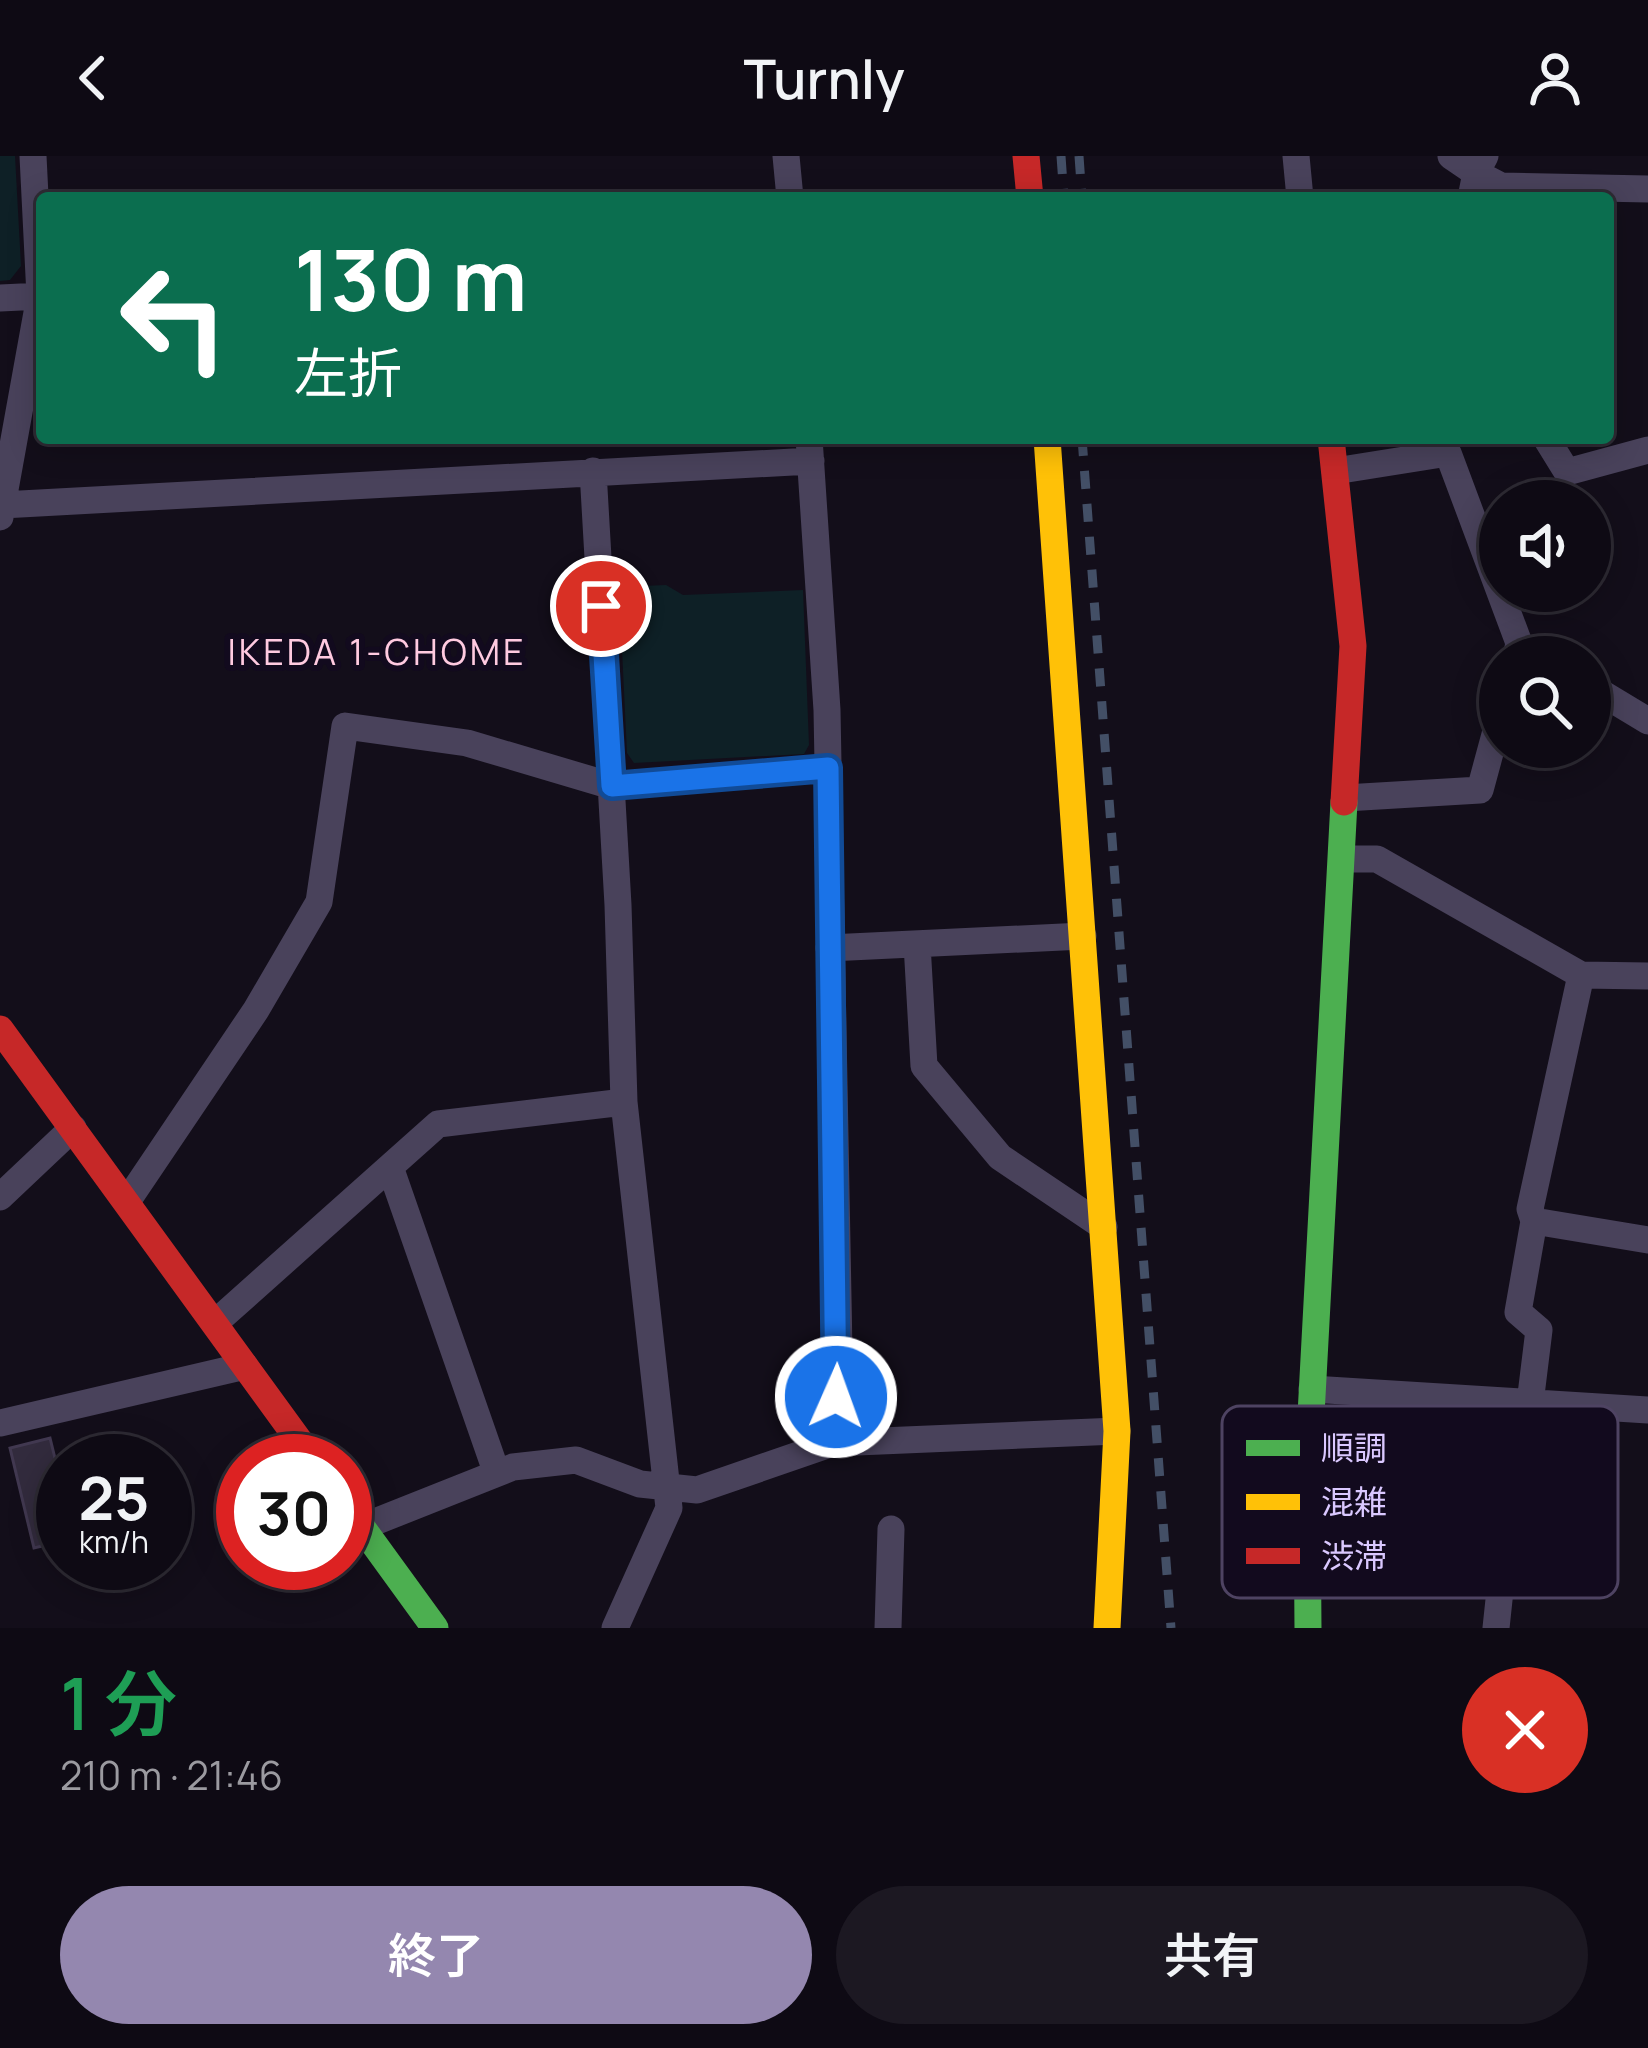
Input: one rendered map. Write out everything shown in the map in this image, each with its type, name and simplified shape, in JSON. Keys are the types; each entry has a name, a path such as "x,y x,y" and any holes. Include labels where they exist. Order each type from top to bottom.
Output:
{"street":[{"path":"32,156 36,218"},
{"path":"786,156 789,192"},
{"path":"1026,156 1029,192"},
{"path":"1296,156 1299,192"},
{"path":"1450,156 1502,186 1648,189"},
{"path":"0,298 36,296"},
{"path":"36,323 1,511 593,471 810,450 828,768 839,1351 833,1443"},
{"path":"1047,444 1117,1431 1107,1628"},
{"path":"1312,1406 1353,646 1332,444"},
{"path":"1550,444 1568,472 1648,450"},
{"path":"1335,471 1448,453 1520,636"},
{"path":"593,471 624,1102 669,1486 669,1508 615,1628"},
{"path":"1611,699 1648,721"},
{"path":"128,1200 256,1010 319,902 344,726 467,743 612,786 828,768"},
{"path":"1346,798 1480,790 1486,768"},
{"path":"1342,859 1376,859 1581,975 1648,976"},
{"path":"829,948 1083,936"},
{"path":"917,944 925,1066 1000,1157 1104,1227"},
{"path":"1524,1406 1539,1330 1519,1312 1534,1221 1530,1209 1581,975"},
{"path":"0,1029 12,1063 73,1128 128,1200 294,1434"},
{"path":"216,1322 439,1124 624,1102"},
{"path":"0,1198 73,1128"},
{"path":"390,1167 496,1471"},
{"path":"1534,1221 1648,1240"},
{"path":"0,1424 245,1366"},
{"path":"1312,1389 1586,1406"},
{"path":"1618,1408 1648,1410"},
{"path":"372,1510 496,1471 576,1460 640,1484 697,1490 833,1443 1117,1431"},
{"path":"888,1628 892,1529"},
{"path":"372,1542 435,1628"},
{"path":"1308,1628 1309,1598"},
{"path":"1496,1628 1500,1598"}],"shaded area":[{"path":"0,156 15,156 21,266 10,280 0,281"},
{"path":"666,585 683,595 803,590 809,745 804,754 634,763 627,753 619,587"}],"building":[{"path":"36,1442 36,1548 34,1548 10,1448"}],"railway":[{"path":"1061,156 1064,192"},
{"path":"1079,156 1082,192"},
{"path":"1082,444 1171,1628"}],"traffic: fast":[{"path":"1311,1406 1344,802"},
{"path":"372,1541 435,1628"},
{"path":"1308,1598 1308,1628"}],"traffic: slow":[{"path":"1047,444 1117,1431 1107,1628"}],"traffic: jam":[{"path":"1026,156 1029,192"},
{"path":"1332,444 1353,646 1344,802"},
{"path":"0,1029 294,1434"}],"district":[{"name":"IKEDA 1-CHOME","path":"377,651"}],"route":[{"path":"601,606 612,786 828,768 836,1397"}]}
